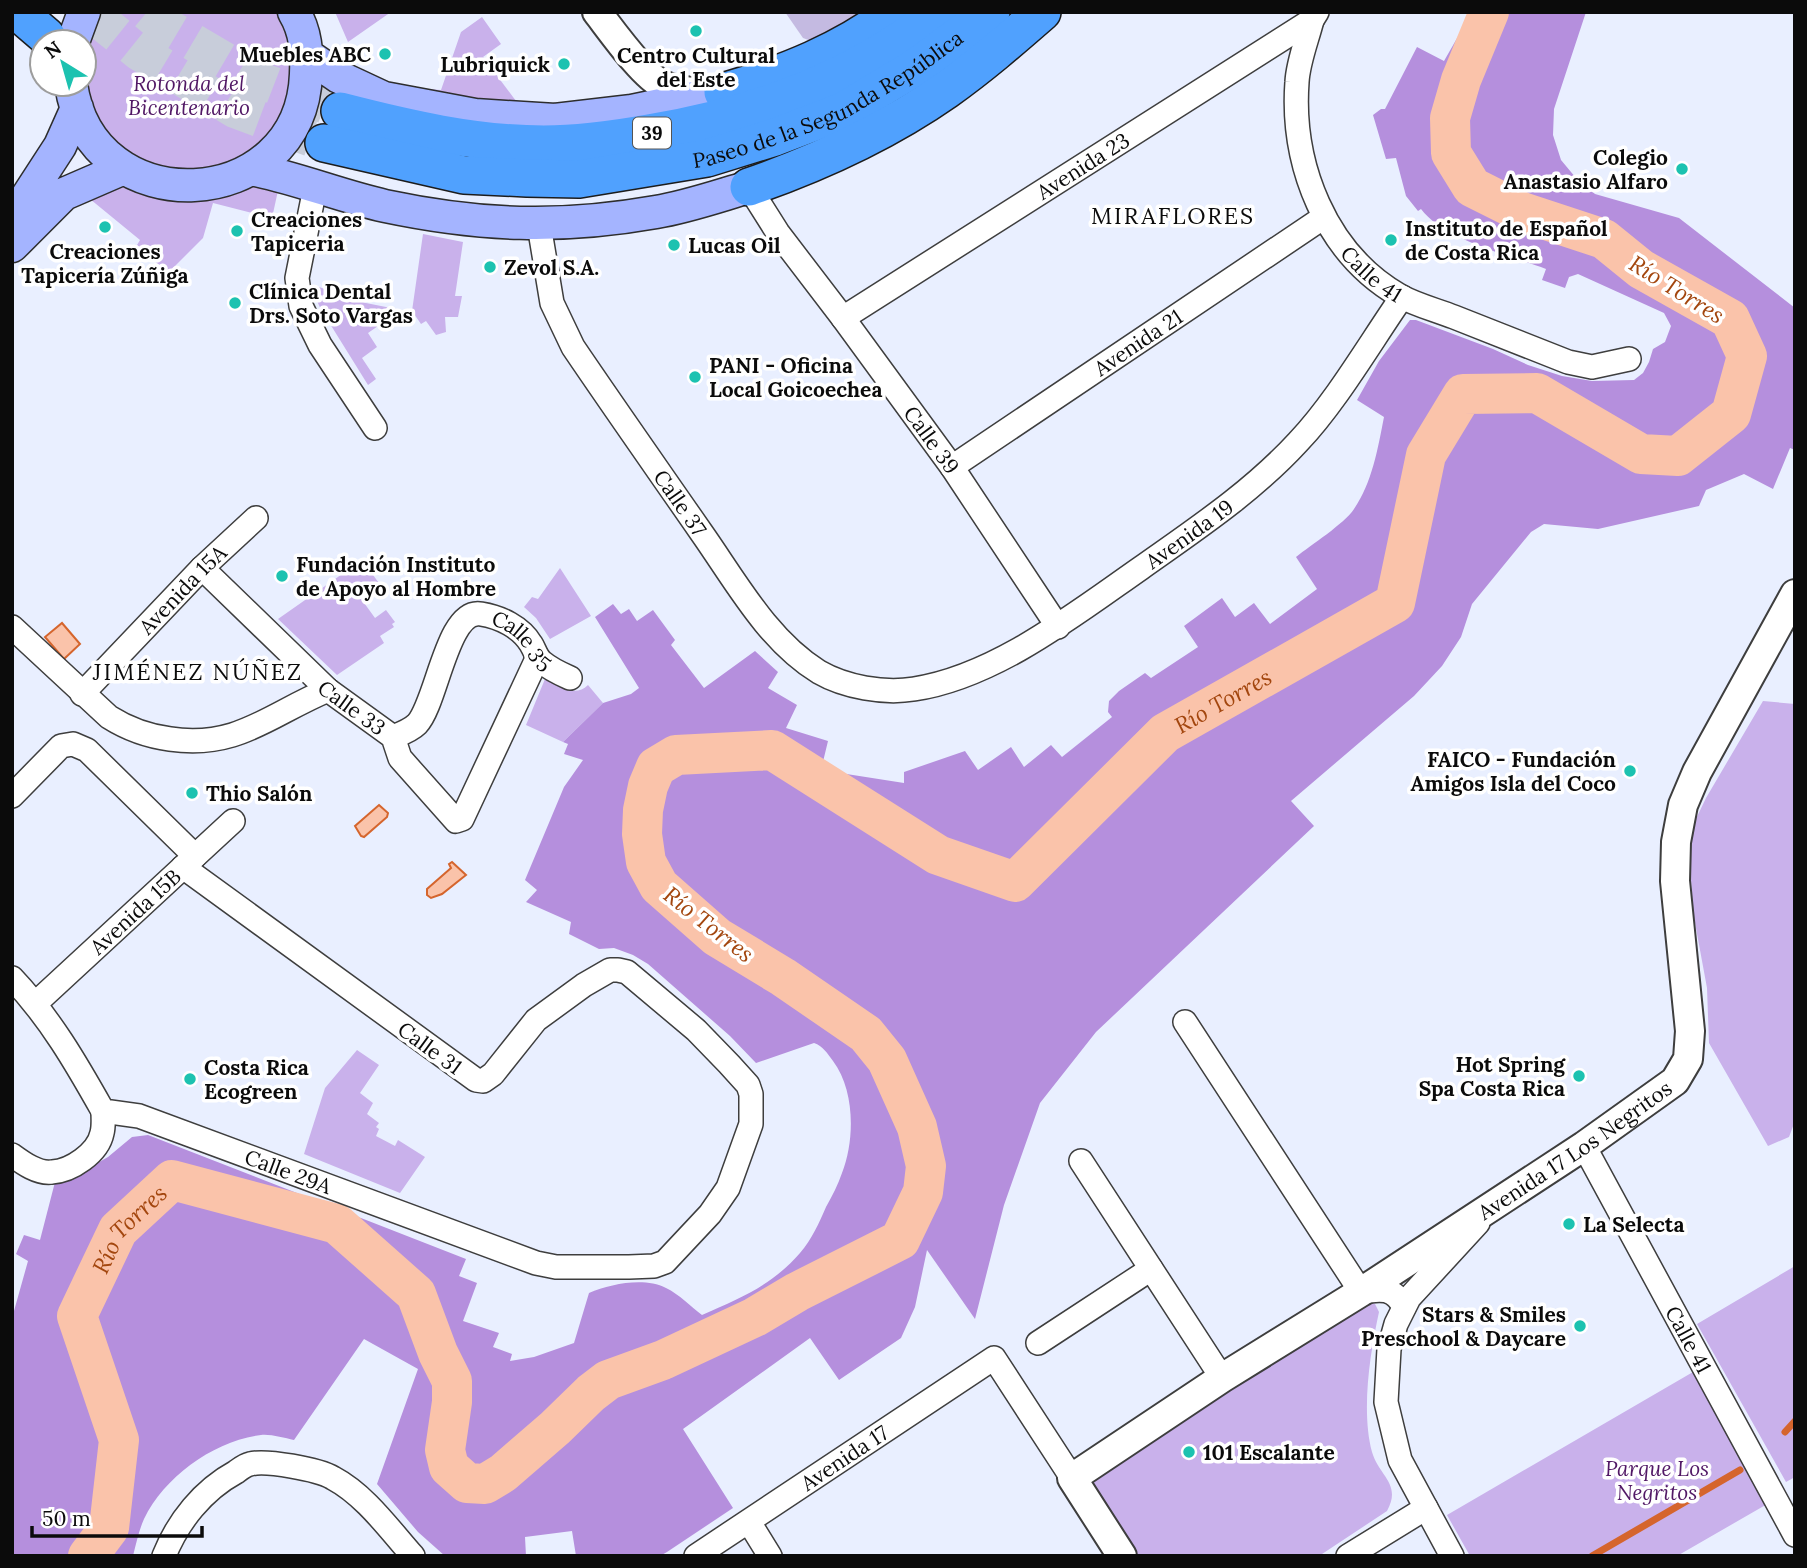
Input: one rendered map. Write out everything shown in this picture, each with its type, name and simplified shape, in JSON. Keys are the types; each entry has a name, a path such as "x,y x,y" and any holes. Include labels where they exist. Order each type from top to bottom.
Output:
{"highway":[{"path":"18,12 37,28"},
{"path":"723,92 806,64 894,12"},
{"name":"Paseo de la Segunda República","path":"940,12 916,31 854,68 758,109 696,125 616,139 543,144 477,139 415,130 332,127 464,175 579,179 707,158 775,137 843,111 916,67 990,12"},
{"path":"749,187 800,169 871,135 945,91 1002,48 1042,12"}],"main road":[{"path":"75,98 84,126 95,142 124,168 155,182 188,187 221,182 251,169 271,154 298,115 305,92 307,55 297,15"},
{"path":"307,55 339,77 384,99 475,115 555,120 632,111 723,92"},
{"path":"12,220 60,146 73,98"},
{"path":"12,246 64,194 124,168"},
{"path":"251,169 426,214 539,225 658,212 749,187"}],"street":[{"path":"597,12 635,58 661,84 682,92 723,92"},
{"name":"Calle 41","path":"1315,16 1297,79 1296,133 1306,176 1324,217 1356,260 1380,282 1402,297 1580,366 1605,366 1629,359"},
{"name":"Avenida 23","path":"843,318 1315,16"},
{"path":"315,187 297,278 301,306 320,345 375,428"},
{"name":"Calle 39","path":"749,187 778,233 953,467 1058,627"},
{"name":"Avenida 21","path":"953,467 1324,217"},
{"name":"Calle 37","path":"539,225 552,303 573,347 758,613 795,654 820,673 849,685 912,690"},
{"name":"Avenida 19","path":"912,690 946,682 977,669 1058,627 1224,509 1264,477 1301,440 1402,297"},
{"name":"Avenida 15A","path":"82,694 202,568 256,518"},
{"name":"Calle 33","path":"202,568 328,690 393,737 400,758 456,821 462,819 536,661 536,655"},
{"name":"Avenida 17 Los Negritos","path":"1072,1478 1222,1378 1361,1292 1584,1146 1675,1081 1688,1059 1689,1018 1675,881 1676,842 1683,805 1697,772 1795,594"},
{"name":"Calle 35","path":"393,737 417,724 426,708 457,627 468,615 476,613 495,617 514,627 530,641 536,655 544,664 570,678"},
{"path":"12,627 108,717 122,726 159,737 196,742 215,741 249,729 328,690"},
{"path":"81,747 108,717"},
{"path":"12,796 61,746 74,744 87,750 189,862"},
{"name":"Avenida 15B","path":"36,1003 233,821"},
{"name":"Calle 31","path":"189,862 476,1080 483,1081 494,1074 529,1027 558,1003 610,970 627,972 729,1064"},
{"path":"12,978 36,1003 70,1052 103,1111 102,1135 93,1151 74,1165 52,1173 33,1168 12,1155"},
{"path":"1185,1022 1361,1292 1382,1289 1393,1292 1404,1307"},
{"name":"Calle 29A","path":"103,1111 139,1116 536,1263 629,1268 666,1262 710,1214 728,1188 751,1124 753,1105 748,1085 729,1064"},
{"name":"Calle 41","path":"1584,1146 1795,1535"},
{"path":"1081,1161 1222,1378"},
{"path":"1452,1556 1401,1460 1386,1402 1389,1349 1396,1324 1409,1298 1498,1202"},
{"path":"1038,1343 1151,1269"},
{"name":"Avenida 17","path":"696,1556 994,1358 1072,1478"},
{"path":"164,1556 193,1506 210,1490 249,1464 304,1467 331,1476 362,1499 413,1556"},
{"path":"1072,1478 1122,1556"},
{"path":"1349,1556 1426,1508"},
{"path":"749,1522 770,1556"}],"green space":[{"name":"Rotonda del Bicentenario","path":"102,12 277,12 286,27 294,53 289,108 253,156 197,177 138,165 96,123 87,98 98,98 98,28 94,28"},
{"path":"335,12 391,12 348,42"},
{"path":"482,17 501,44 483,57 516,101 515,113 426,99 428,89 441,90 461,32"},
{"path":"232,180 279,186 272,218 213,203 203,238 168,273 137,245 140,240 79,190 89,185"},
{"path":"423,234 463,242 455,296 462,296 458,317 445,317 446,332 436,335 426,321 421,324 412,311"},
{"path":"316,286 366,303 401,310 368,333 377,347 362,358 376,379 368,385 322,311 316,296"},
{"path":"355,565 368,568 381,586 362,600 375,618 386,610 395,622 392,624 394,627 380,636 384,643 337,675 278,619"},
{"path":"560,568 591,616 550,639 536,618 524,607 532,597 538,599"},
{"path":"545,679 573,691 588,685 603,703 563,742 526,725"},
{"path":"1763,701 1795,704 1795,1121 1789,1137 1768,1146 1709,1043 1707,988 1693,912 1689,849 1693,825 1706,798"},
{"path":"357,1050 379,1065 360,1093 373,1103 367,1114 379,1123 376,1136 395,1146 398,1140 425,1157 400,1193 304,1154 325,1088"},
{"path":"1795,1266 1795,1477 1786,1482 1697,1324"},
{"path":"1368,1301 1375,1304 1379,1312 1370,1364 1367,1419 1372,1452 1391,1487 1391,1502 1387,1511 1319,1556 1136,1556 1087,1481 1222,1390"},
{"name":"Parque Los Negritos","path":"1693,1372 1769,1503 1677,1556 1470,1556 1447,1515"}],"shaded area":[{"path":"785,12 865,12 819,44 803,38"},
{"path":"1472,12 1586,12 1554,109 1553,135 1561,160 1576,178 1595,194 1679,218 1795,308 1795,450 1790,448 1773,489 1744,474 1706,490 1699,506 1598,529 1544,524 1531,532 1472,604 1461,637 1442,666 1414,696 1291,801 1314,826 1096,1032 1040,1103 1004,1205 975,1319 927,1250 915,1307 901,1338 839,1380 810,1338 683,1429 733,1508 667,1552 660,1556 576,1556 572,1531 525,1537 526,1556 445,1556 418,1532 377,1484 418,1369 364,1339 294,1440 265,1435 243,1439 209,1453 178,1475 153,1503 144,1519 133,1556 12,1556 12,1336 14,1311 28,1261 16,1254 24,1235 40,1240 55,1182 80,1173 108,1157 132,1137 148,1135 466,1259 459,1276 477,1283 463,1321 499,1333 493,1347 512,1354 510,1361 534,1357 574,1343 589,1293 628,1283 648,1283 666,1288 702,1315 767,1283 800,1253 812,1237 840,1177 851,1131 846,1086 827,1053 814,1043 756,1063 730,1036 648,964 614,948 599,949 569,934 571,922 526,902 537,890 525,880 564,787 583,760 564,754 568,744 563,742 603,703 631,694 639,688 595,617 613,604 621,614 629,609 637,621 653,610 675,640 671,645 704,688 755,651 778,672 768,688 797,705 786,728 828,741 821,770 904,783 904,772 965,751 978,770 1011,747 1024,767 1051,745 1062,757 1112,717 1108,712 1109,701 1119,691 1145,673 1151,678 1198,647 1184,626 1222,598 1235,617 1254,603 1270,624 1317,589 1296,557 1335,528 1349,515 1360,499 1374,465 1384,417 1357,400 1379,361 1410,320 1562,376 1592,381 1634,380 1643,373 1653,349 1665,342 1671,326 1664,313 1578,274 1569,277 1565,288 1542,280 1546,269 1461,238 1431,220 1421,209 1418,211 1406,196 1396,158 1386,159 1373,115 1385,109 1417,47 1444,61"},
{"path":"62,623 80,644 64,659 45,637"},
{"path":"379,805 388,813 387,817 364,837 361,836 355,826"},
{"path":"452,862 466,875 442,894 431,898 427,895 427,889 451,868 449,864"}],"waterway":[{"name":"Río Torres","path":"88,1556 109,1528 119,1440 77,1316 118,1230 172,1180 337,1224 416,1294 438,1353 452,1381 452,1402 445,1450 449,1467 467,1483 485,1484 503,1473 608,1380 663,1360 755,1317 797,1292 900,1240 923,1192 926,1166 917,1127 887,1060 866,1034 783,977 717,937 659,886 646,862 642,834 648,786 656,767 676,755 772,750 938,855 1015,882 1165,733 1395,603 1426,455 1463,394 1537,393 1641,454 1678,456 1731,414 1747,356 1730,319 1641,269 1604,239 1522,212 1472,187 1451,153 1450,118 1461,80 1489,12"},
{"path":"1785,1432 1795,1421"},
{"path":"1592,1556 1740,1470"}],"tunnel":[{"path":"89,12 139,52 236,110 324,143"},
{"path":"147,12 159,22 254,78 340,111"}],"place":[{"name":"Centro Cultural del Este","path":"696,31"},
{"name":"Muebles ABC","path":"385,54"},
{"name":"Lubriquick","path":"564,64"},
{"name":"Colegio Anastasio Alfaro","path":"1682,169"},
{"name":"Creaciones Tapicería Zúñiga","path":"105,227"},
{"name":"Creaciones Tapiceria","path":"237,231"},
{"name":"Instituto de Español de Costa Rica","path":"1391,240"},
{"name":"Lucas Oil","path":"674,245"},
{"name":"Zevol S.A.","path":"490,267"},
{"name":"Clínica Dental Drs. Soto Vargas","path":"235,303"},
{"name":"PANI - Oficina Local Goicoechea","path":"695,377"},
{"name":"Fundación Instituto de Apoyo al Hombre","path":"282,576"},
{"name":"FAICO - Fundación Amigos Isla del Coco","path":"1630,771"},
{"name":"Thio Salón","path":"192,793"},
{"name":"Hot Spring Spa Costa Rica","path":"1579,1076"},
{"name":"Costa Rica Ecogreen","path":"190,1079"},
{"name":"La Selecta","path":"1569,1224"},
{"name":"Stars & Smiles Preschool & Daycare","path":"1580,1326"},
{"name":"101 Escalante","path":"1189,1452"}],"district":[{"name":"MIRAFLORES","path":"1173,215"},
{"name":"JIMÉNEZ NÚÑEZ","path":"198,671"}]}
